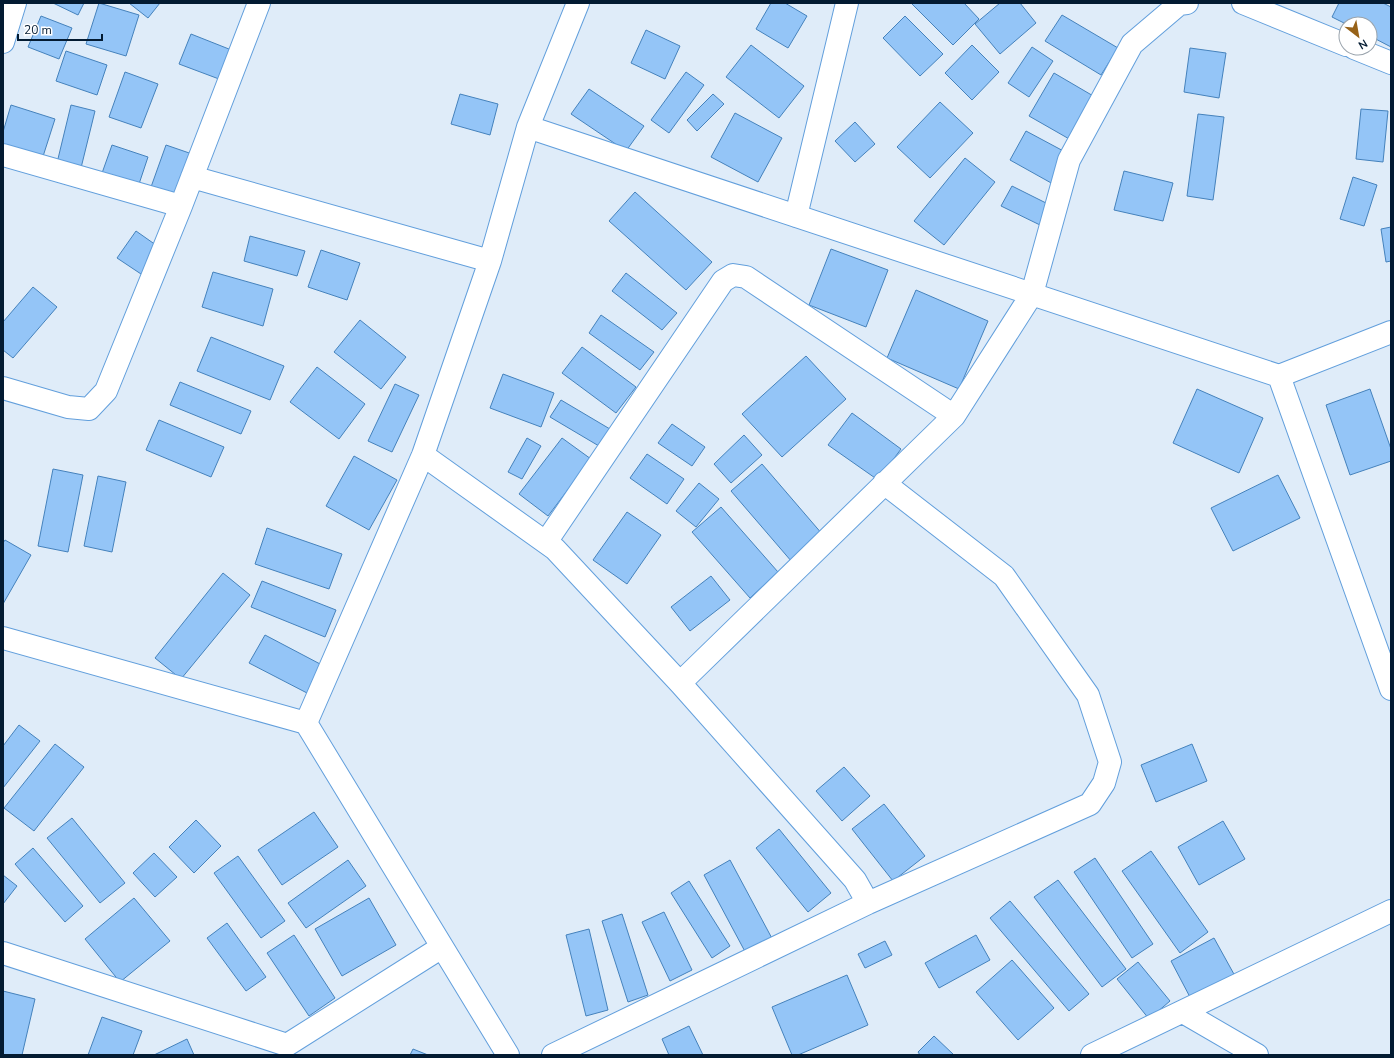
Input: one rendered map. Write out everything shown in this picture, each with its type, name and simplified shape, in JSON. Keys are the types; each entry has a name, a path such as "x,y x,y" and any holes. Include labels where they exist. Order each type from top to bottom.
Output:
{"street":[{"path":"3,42 15,3"},
{"path":"3,388 68,407 89,409 106,391 181,206 259,3"},
{"path":"306,722 423,454 490,261 528,127 578,3"},
{"path":"796,216 847,3"},
{"path":"680,683 954,416 1032,294 1070,160 1132,44 1179,4 1187,3"},
{"path":"1243,3 1338,42"},
{"path":"1374,56 1391,63"},
{"path":"528,127 1278,376 1391,332"},
{"path":"3,155 181,206"},
{"path":"192,177 490,261"},
{"path":"546,542 723,281 733,275 746,277 954,416"},
{"path":"1278,376 1391,689"},
{"path":"423,454 555,549 680,683 855,880 868,903"},
{"path":"553,1055 868,903 1090,804 1104,783 1110,762 1088,695 1004,576 884,483"},
{"path":"3,638 306,722 508,1055"},
{"path":"1092,1055 1391,911"},
{"path":"3,953 280,1050 442,947"},
{"path":"1183,1012 1257,1055"}],"building":[{"path":"53,3 84,3 78,15"},
{"path":"99,3 139,15 126,56 86,44"},
{"path":"129,3 160,3 148,18"},
{"path":"771,3 785,3 807,16 788,48 756,29"},
{"path":"911,3 964,3 979,19 953,45"},
{"path":"1000,3 1020,3 1036,23 1000,54 975,24"},
{"path":"1339,3 1383,3 1391,7 1391,47 1378,40 1378,16 1338,16 1338,20 1332,17"},
{"path":"1062,15 1118,48 1101,75 1045,41"},
{"path":"41,16 72,28 59,59 28,47"},
{"path":"905,16 943,54 920,76 883,38"},
{"path":"646,30 680,46 665,79 631,63"},
{"path":"191,34 239,53 227,82 179,64"},
{"path":"751,45 804,86 779,118 726,77"},
{"path":"972,45 999,72 972,100 945,73"},
{"path":"1032,47 1053,61 1029,97 1008,83"},
{"path":"1190,48 1226,53 1219,98 1184,92"},
{"path":"66,51 107,65 97,95 56,81"},
{"path":"125,72 158,84 141,128 109,117"},
{"path":"686,72 704,85 669,133 651,120"},
{"path":"1054,73 1095,97 1071,140 1029,116"},
{"path":"589,89 644,126 626,151 571,114"},
{"path":"460,94 498,104 490,135 451,124"},
{"path":"713,94 724,104 697,131 687,120"},
{"path":"940,102 973,133 930,178 897,147"},
{"path":"11,105 55,119 38,172 3,162 3,132"},
{"path":"71,105 95,111 80,172 56,167"},
{"path":"1361,109 1388,111 1383,162 1356,159"},
{"path":"735,113 782,138 758,182 711,157"},
{"path":"1198,114 1224,117 1213,200 1187,196"},
{"path":"855,122 875,144 855,162 835,141"},
{"path":"1026,131 1069,154 1053,184 1010,160"},
{"path":"112,145 148,157 133,202 96,190"},
{"path":"166,145 198,156 183,198 151,187"},
{"path":"965,158 995,182 944,245 914,221"},
{"path":"1124,171 1173,183 1163,221 1114,210"},
{"path":"1353,177 1377,185 1364,226 1340,219"},
{"path":"1012,186 1050,205 1040,225 1001,206"},
{"path":"635,192 712,262 686,290 609,221"},
{"path":"1391,227 1391,261 1386,262 1381,229"},
{"path":"136,231 163,250 144,276 117,258"},
{"path":"250,236 305,251 297,276 244,261"},
{"path":"831,249 888,270 866,327 809,305"},
{"path":"321,250 360,263 347,300 308,287"},
{"path":"213,272 273,289 263,326 202,307"},
{"path":"626,273 677,313 662,330 612,291"},
{"path":"33,287 57,307 13,358 3,350 3,322"},
{"path":"916,290 988,321 959,389 887,358"},
{"path":"601,315 654,352 640,370 589,333"},
{"path":"360,320 406,357 381,389 334,352"},
{"path":"211,337 284,366 270,400 197,371"},
{"path":"582,347 636,387 616,413 562,373"},
{"path":"806,356 846,399 782,457 742,414"},
{"path":"317,367 365,404 339,439 290,402"},
{"path":"503,374 554,393 541,427 490,408"},
{"path":"180,382 251,411 241,434 170,405"},
{"path":"395,384 419,395 392,452 368,441"},
{"path":"1197,389 1263,418 1239,473 1173,443"},
{"path":"1370,389 1391,449 1391,461 1350,475 1326,405"},
{"path":"561,400 615,432 604,449 550,417"},
{"path":"852,413 901,449 878,480 828,445"},
{"path":"159,420 224,447 211,477 146,450"},
{"path":"672,424 705,447 692,466 658,443"},
{"path":"744,435 762,455 731,483 714,464"},
{"path":"527,438 541,446 522,479 508,472"},
{"path":"562,438 591,459 548,516 519,494"},
{"path":"647,454 684,479 667,504 630,478"},
{"path":"354,456 397,480 369,530 326,506"},
{"path":"762,464 823,535 792,562 731,491"},
{"path":"53,469 83,475 68,552 38,546"},
{"path":"1278,475 1300,518 1233,551 1211,508"},
{"path":"98,476 126,482 112,552 84,546"},
{"path":"699,483 719,499 696,527 676,511"},
{"path":"721,507 778,572 750,598 692,532"},
{"path":"627,512 661,535 627,584 593,560"},
{"path":"267,528 342,554 329,589 255,564"},
{"path":"5,540 31,555 3,604 3,543"},
{"path":"223,573 250,595 181,679 155,658"},
{"path":"711,576 730,600 690,631 671,607"},
{"path":"262,581 336,610 325,637 251,607"},
{"path":"265,635 322,665 307,693 249,663"},
{"path":"19,725 40,741 3,788 3,746"},
{"path":"55,744 84,767 34,831 4,808"},
{"path":"1192,744 1207,781 1156,802 1141,765"},
{"path":"844,767 870,796 842,821 816,791"},
{"path":"884,804 925,856 893,881 852,829"},
{"path":"314,812 338,847 282,885 258,850"},
{"path":"72,818 125,883 100,903 47,838"},
{"path":"196,820 221,846 194,873 169,847"},
{"path":"1223,821 1245,859 1199,885 1178,847"},
{"path":"779,829 831,893 808,912 756,848"},
{"path":"33,848 83,906 65,922 15,864"},
{"path":"1151,851 1208,932 1180,953 1122,871"},
{"path":"154,853 177,877 155,897 133,873"},
{"path":"238,856 285,921 261,938 214,873"},
{"path":"1095,858 1153,944 1132,958 1074,872"},
{"path":"348,860 366,886 306,928 288,903"},
{"path":"730,860 775,944 749,959 704,875"},
{"path":"3,875 17,886 3,904"},
{"path":"1058,880 1126,969 1102,987 1034,897"},
{"path":"689,881 730,946 712,958 671,893"},
{"path":"134,898 170,941 120,982 85,939"},
{"path":"369,898 396,945 342,976 315,929"},
{"path":"1010,901 1089,994 1069,1011 990,918"},
{"path":"664,912 692,970 670,981 642,922"},
{"path":"622,914 648,995 628,1002 602,921"},
{"path":"227,923 266,977 246,991 207,938"},
{"path":"589,929 608,1010 586,1016 566,935"},
{"path":"294,935 335,998 309,1016 267,953"},
{"path":"976,935 990,960 939,988 925,963"},
{"path":"1214,938 1235,976 1191,999 1171,961"},
{"path":"885,941 892,955 865,968 858,954"},
{"path":"1012,960 1054,1008 1018,1040 976,992"},
{"path":"1138,962 1170,1001 1149,1019 1117,979"},
{"path":"847,975 868,1025 798,1055 792,1055 772,1007"},
{"path":"3,991 35,999 22,1055 3,1055"},
{"path":"102,1017 142,1031 133,1055 88,1055"},
{"path":"689,1026 703,1055 669,1055 662,1039"},
{"path":"934,1036 954,1055 920,1055 918,1052"},
{"path":"187,1039 194,1055 154,1055"},
{"path":"413,1049 428,1055 410,1055"}]}
